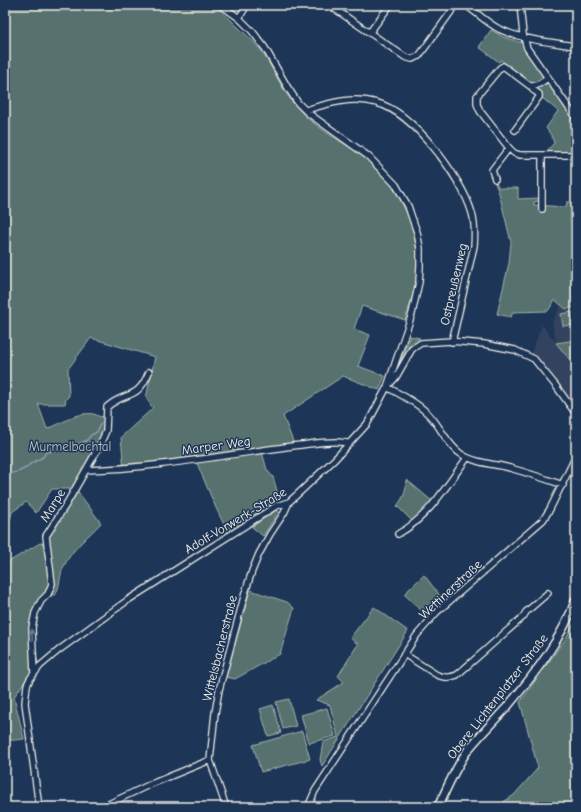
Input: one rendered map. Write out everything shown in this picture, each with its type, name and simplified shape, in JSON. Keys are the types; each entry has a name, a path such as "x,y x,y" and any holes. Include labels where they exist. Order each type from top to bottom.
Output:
{"main road":[{"name":"Obere Lichtenplatzer Straße","path":"438,807 456,767 468,750 507,707 541,663 559,635 576,599"}],"street":[{"name":"Adolf-Vorwerk-Straße","path":"39,807 25,703 28,686 34,674 40,666 59,650 128,600 276,506 289,502 349,444 367,424 387,388 415,302 420,266 420,248 417,232 408,206 396,185 368,156 308,113 298,103 265,48 252,31 239,18 221,5"},
{"path":"239,18 247,5"},
{"path":"370,32 390,5"},
{"path":"332,7 408,59 416,58 456,5"},
{"path":"466,5 499,28 524,38 576,46"},
{"path":"520,5 524,38 527,48 576,118"},
{"path":"548,78 538,85 530,86 503,66 477,96 477,104 480,111 509,148 520,155 576,155"},
{"path":"515,130 538,97 539,94 533,90 533,86"},
{"name":"Ostpreußenweg","path":"306,110 330,102 356,100 378,103 391,108 403,116 419,131 450,170 471,211 475,234 474,246 452,342"},
{"path":"495,179 492,170 509,148"},
{"path":"540,205 542,155"},
{"path":"563,485 515,470 467,458 452,446 438,426 423,410 403,396 387,388 396,377 412,349 416,345 421,343 452,342 484,344 510,349 534,359 576,414"},
{"name":"Marpe","path":"34,674 32,621 41,601 48,594 52,584 46,536 67,503 103,439 106,431 107,407 116,400 135,393 141,388 149,372"},
{"name":"Marper Weg","path":"86,470 120,469 303,445 342,442 349,444"},
{"name":"Wettinerstraße","path":"308,807 316,791 417,635 437,612 543,520 563,485 576,456"},
{"path":"398,534 415,523 429,508 467,458"},
{"name":"Wittelsbacherstraße","path":"226,807 210,760 219,690 245,593 259,554 289,502"},
{"path":"404,654 437,675 448,678 457,675 548,593"},
{"path":"102,807 112,804 210,760"}],"shaded area":[{"path":"561,305 566,309 576,307 576,340 557,343 576,367 576,392 572,402 531,353 542,325 556,342 552,322"}],"green space":[{"name":"Murmelbachtal","path":"5,5 212,5 225,14 257,45 289,97 301,112 317,126 361,155 383,175 392,186 406,212 415,240 417,272 410,305 405,320 362,306 354,329 370,335 358,366 385,376 379,390 343,376 283,416 294,444 261,448 267,470 273,477 279,498 228,533 196,461 124,470 121,437 153,408 146,398 155,357 91,338 68,369 69,396 66,399 65,404 38,404 47,429 74,417 94,414 100,417 104,416 103,431 76,489 52,489 36,513 26,502 12,512 7,533 5,534"},
{"path":"491,30 503,37 522,43 544,77 537,83 530,83 501,60 499,62 479,47"},
{"path":"547,81 576,121 576,153 545,153 554,143 546,128 558,111 541,97 542,95 535,89"},
{"path":"495,180 499,188 518,188 518,199 540,198 539,201 534,202 534,205 566,207 567,202 576,202 576,307 566,309 555,300 548,311 513,312 511,317 497,314 509,263 511,242 499,193 494,181"},
{"path":"572,312 573,325 563,326 561,314"},
{"path":"410,336 420,338 409,345 397,368"},
{"path":"576,340 576,367 556,343"},
{"path":"407,480 432,501 412,521 397,506 404,494"},
{"path":"76,489 101,523 71,554 62,569 55,595 47,595 39,609 34,628 34,642 38,662 14,697 24,739 5,741 5,564 40,543 49,544 49,536"},
{"path":"276,510 279,511 263,536 252,527"},
{"path":"424,575 441,597 424,613 404,594"},
{"path":"250,590 287,602 294,608 280,654 235,679 226,677"},
{"path":"374,607 408,631 322,766 320,760 323,742 338,737 330,705 316,700 344,682 338,676 358,644 350,638"},
{"path":"576,619 576,807 496,807 514,795 538,768 520,702 566,638"},
{"path":"289,699 296,726 283,729 276,702"},
{"path":"273,705 281,733 268,736 260,709"},
{"path":"327,708 335,736 309,743 301,715"},
{"path":"302,731 310,759 261,772 253,745"}],"waterway":[{"path":"9,474 26,468 43,457 47,451 50,452 55,447 63,446 66,451 87,440 91,435 97,432 100,424 102,423"}]}
